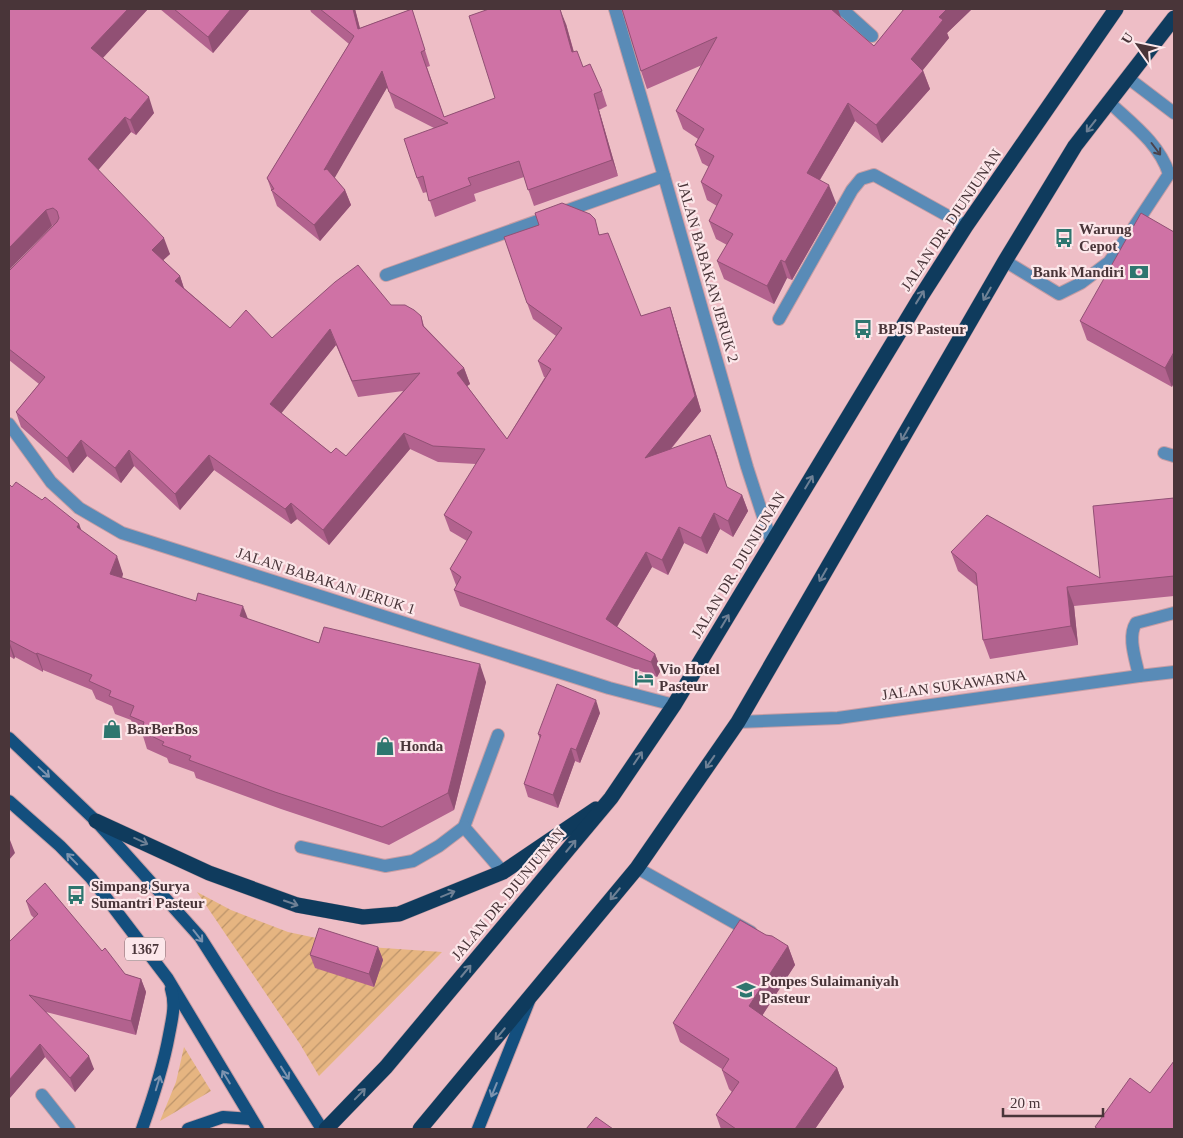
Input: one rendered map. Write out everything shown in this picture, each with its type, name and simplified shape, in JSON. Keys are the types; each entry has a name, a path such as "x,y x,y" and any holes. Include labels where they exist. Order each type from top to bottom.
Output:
{"highway":[{"name":"JALAN DR. DJUNJUNAN","path":"326,1129 386,1067 611,798 674,705 920,298 966,226 1116,9"},
{"path":"420,1129 637,868 738,722 1005,261 1075,146 1174,18"},
{"path":"96,820 209,873 297,905 363,917 399,914 503,872 611,798"}],"main road":[{"path":"9,738 96,820 200,937 322,1129"},
{"name":"1367","path":"9,801 60,846 91,878 168,979 255,1124"},
{"path":"142,1129 158,1081 173,1014 174,998 168,979"},
{"path":"478,1129 531,996"},
{"path":"188,1129 224,1117 255,1124"}],"street":[{"name":"JALAN BABAKAN JERUK 2","path":"615,9 746,467 772,544"},
{"path":"842,9 872,36"},
{"path":"1128,78 1174,113"},
{"path":"1005,261 1059,294 1080,283 1109,262 1138,222 1169,174 1166,163 1155,147 1109,102"},
{"path":"779,319 852,190 861,179 874,175 920,198 966,226"},
{"path":"386,274 664,176"},
{"name":"JALAN BABAKAN JERUK 1","path":"9,424 51,482 79,508 122,533 609,688 674,705"},
{"path":"1139,676 1133,650 1132,629 1136,623 1174,613"},
{"name":"JALAN SUKAWARNA","path":"738,722 838,718 1174,672"},
{"path":"301,847 385,866 413,861 439,846 464,827 498,735"},
{"path":"464,827 503,872"},
{"path":"637,868 760,938"},
{"path":"42,1095 69,1129"}],"shaded area":[{"path":"197,892 231,910 288,932 354,946 442,952 319,1076 300,1044"},
{"path":"184,1047 211,1091 160,1121 176,1082"}],"building":[{"path":"9,9 128,9 91,48 149,97 130,120 125,117 88,159 164,238 152,250 180,276 175,281 230,328 246,310 272,338 335,282 358,265 391,305 405,305 421,316 423,326 464,368 457,373 507,439 551,369 538,361 562,328 527,303 504,237 539,225 535,213 562,203 590,214 595,219 599,235 608,233 641,316 670,307 695,396 645,458 710,435 727,487 742,495 728,521 714,513 701,538 679,527 662,560 646,552 606,619 655,654 651,662 454,590 461,577 450,569 472,532 444,515 485,449 433,446 404,433 323,530 291,503 285,509 209,455 175,494 129,450 115,468 81,440 67,458 16,412 45,377 9,349 9,271 57,222 59,218 57,211 53,208 46,210 9,248","holes":["330,329 352,381 420,373 346,456 336,448 331,453 270,404"]},
{"path":"174,9 231,9 208,37"},
{"path":"320,9 353,9 358,29 412,9 425,50 421,52 444,117 495,98 469,16 489,9 560,9 572,52 577,51 583,67 590,64 602,91 594,94 612,160 528,190 519,161 468,178 471,185 429,201 423,176 417,178 404,139 448,123 389,92 382,71 324,170 327,169 345,190 314,225 271,190 274,189 267,178 354,36"},
{"path":"622,9 831,9 874,46 904,9 947,9 939,17 943,20 911,59 923,71 876,125 848,103 807,173 829,185 785,262 781,260 767,286 717,261 733,234 709,221 722,195 701,182 714,156 695,145 704,129 676,111 717,37 641,71"},
{"path":"1141,213 1174,232 1174,352 1165,368 1080,321"},
{"path":"16,482 42,500 45,497 79,524 77,527 117,556 110,574 196,601 198,593 243,606 240,616 319,643 324,627 480,664 448,793 382,827 275,792 189,760 191,756 162,745 164,742 141,731 144,722 130,716 134,706 109,696 111,691 89,681 92,675 36,654 9,640 9,484 12,487"},
{"path":"1174,498 1174,576 1067,587 1071,626 983,640 976,573 951,552 987,515 1100,578 1093,506"},
{"path":"557,684 596,700 576,750 571,748 553,795 524,784 541,735 538,734"},
{"path":"45,883 102,951 105,948 125,974 141,979 131,1021 29,995 89,1056 70,1078 40,1044 9,1080 9,942 38,914 26,901"},
{"path":"740,920 788,946 749,1006 837,1068 795,1129 736,1129 716,1115 739,1082 722,1070 729,1059 673,1023"},
{"path":"319,928 378,947 369,974 310,955"},
{"path":"1174,1061 1174,1129 1098,1129 1095,1127 1130,1078 1150,1093"},
{"path":"596,1117 613,1129 586,1129"}],"place":[{"name":"Warung Cepot","path":"1064,238"},
{"name":"Bank Mandiri","path":"1139,272"},
{"name":"BPJS Pasteur","path":"863,329"},
{"name":"Vio Hotel Pasteur","path":"644,678"},
{"name":"BarBerBos","path":"112,729"},
{"name":"Honda","path":"385,746"},
{"name":"Simpang Surya Sumantri Pasteur","path":"76,895"},
{"name":"Ponpes Sulaimaniyah Pasteur","path":"746,990"}]}
